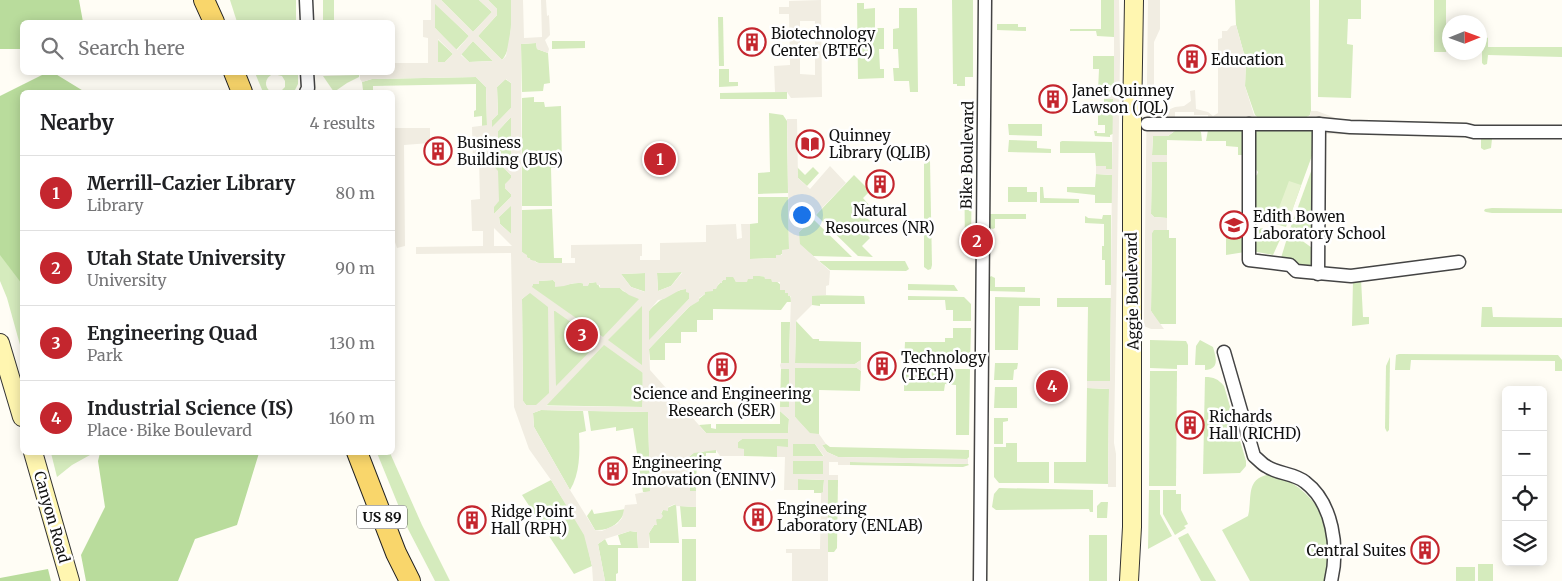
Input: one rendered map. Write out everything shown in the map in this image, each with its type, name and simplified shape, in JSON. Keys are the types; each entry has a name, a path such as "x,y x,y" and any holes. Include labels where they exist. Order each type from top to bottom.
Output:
{"main road":[{"path":"204,0 213,20"},
{"path":"235,75 241,90"},
{"name":"US 89","path":"358,455 390,537 410,581"}],"street":[{"path":"306,0 307,20"},
{"name":"Bike Boulevard","path":"980,581 985,0"},
{"name":"Aggie Boulevard","path":"1129,581 1132,517 1134,0"},
{"path":"307,90 308,75"},
{"path":"1147,124 1319,124 1350,127 1466,130 1474,132 1562,132"},
{"path":"1249,124 1250,260 1290,265 1296,271 1350,276 1459,262"},
{"path":"1318,274 1319,124"},
{"path":"1224,352 1254,456 1266,467 1304,480 1318,496 1329,516 1333,540 1333,572 1331,581"},
{"path":"2,353 20,411"},
{"name":"Canyon Road","path":"34,455 70,581"}],"green space":[{"path":"0,0 79,0 83,20 20,20 20,49 0,49"},
{"path":"230,0 296,0 296,20 236,20"},
{"path":"323,0 334,0 334,20 323,20"},
{"path":"441,0 479,0 492,12 473,32"},
{"path":"488,0 511,0 510,40 506,55 502,60 478,36 497,15 497,9"},
{"path":"952,0 973,0 973,77 965,77 965,86 953,84"},
{"path":"1101,0 1114,0 1114,37 1097,36 1096,31 1070,31 1070,29 1101,29"},
{"path":"1235,0 1310,0 1311,111 1307,117 1257,117 1255,115 1245,86 1246,61 1236,25"},
{"path":"1319,0 1361,0 1361,19 1348,19 1347,44 1353,45 1351,98 1318,97"},
{"path":"1434,0 1446,0 1446,15 1442,15 1442,52 1434,52"},
{"path":"435,3 469,36 456,50 435,28"},
{"path":"857,3 864,3 864,9 875,8 875,28 884,28 884,49 879,49 880,69 884,69 884,78 858,79"},
{"path":"899,8 917,8 918,92 910,92 909,81 894,81 893,68 899,68 898,49 893,49 893,29 899,28"},
{"path":"718,17 723,17 724,66 719,66"},
{"path":"997,24 1018,24 1018,27 1026,27 1026,31 997,30"},
{"path":"1487,38 1488,47 1562,47 1562,57 1488,55 1487,64 1484,65 1482,60 1487,60"},
{"path":"437,39 453,54 445,62 438,62"},
{"path":"473,41 493,61 469,62 461,54"},
{"path":"552,41 585,41 585,48 552,49"},
{"path":"536,43 537,49 548,53 550,83 544,84 543,91 522,92 521,44"},
{"path":"1093,56 1114,56 1114,91 1098,91 1099,69 1093,69"},
{"path":"719,69 729,69 729,82 738,82 738,86 719,87"},
{"path":"42,75 57,75 82,90 20,90 20,281 0,255 0,96"},
{"path":"256,75 272,75 266,83 269,90 262,90"},
{"path":"278,75 298,75 298,84 295,90 282,90 285,87 285,81 282,76"},
{"path":"359,75 359,77 337,90 333,90 323,76"},
{"path":"476,77 486,87 487,126 482,126 482,116 474,117 474,111 476,110 476,84 373,86 373,90 363,90 362,82 372,79"},
{"path":"505,79 511,83 511,108 492,128 492,120 498,114 497,87"},
{"path":"787,92 787,99 720,99 720,93"},
{"path":"534,97 534,102 544,102 545,107 561,106 562,167 551,168 552,206 522,206 522,98"},
{"path":"1104,99 1113,99 1113,134 1110,137 1095,136 1094,131 1105,133 1105,125 1098,125 1098,103 1104,102"},
{"path":"769,113 783,115 787,121 788,193 758,194 758,173 770,172"},
{"path":"511,117 511,165 498,153 498,131"},
{"path":"1008,124 1042,124 1042,136 1009,135"},
{"path":"1197,128 1201,132 1202,141 1167,140 1167,155 1152,155 1153,136 1168,136 1176,130"},
{"path":"1243,129 1246,155 1238,155 1238,147 1226,146 1226,141 1206,141 1208,130"},
{"path":"1255,130 1314,130 1317,142 1286,227 1272,223 1251,221 1253,177 1258,172 1254,167 1252,134"},
{"path":"1481,136 1562,136 1562,139 1492,139 1491,148 1484,150 1481,148"},
{"path":"1009,140 1037,141 1037,148 1051,149 1051,153 1008,152"},
{"path":"1060,142 1112,142 1112,169 1106,169 1105,166 1096,166 1095,153 1060,153"},
{"path":"964,150 972,150 971,249 965,249"},
{"path":"493,157 511,175 505,188 511,194 511,197 494,214"},
{"path":"930,161 932,265 931,269 928,270 924,267 924,164"},
{"path":"1152,162 1167,162 1167,218 1154,217 1151,214"},
{"path":"1313,166 1313,241 1290,229"},
{"path":"797,167 805,175 813,167 819,173 807,186 798,178"},
{"path":"1096,174 1112,175 1112,203 1095,203 1095,195 1067,192 1067,187 1095,187"},
{"path":"854,175 870,191 863,198 870,206 863,214 871,222 863,230 870,238 862,246 873,257 858,256 816,215"},
{"path":"1289,181 1301,185 1290,217 1277,213"},
{"path":"1008,187 1027,187 1027,192 1037,192 1037,202 1008,202"},
{"path":"1040,187 1043,187 1044,198 1079,199 1079,203 1040,203"},
{"path":"0,193 20,258 20,345 7,298 0,281"},
{"path":"758,197 788,197 789,249 776,258 750,259 750,224 758,223"},
{"path":"511,205 511,234 500,224 499,217"},
{"path":"552,209 554,258 562,258 562,263 535,262 526,257 522,252 522,210"},
{"path":"1485,209 1562,209 1562,213 1492,213 1484,211"},
{"path":"990,214 1026,214 1026,219 995,219 995,228 993,229 990,228"},
{"path":"1103,215 1111,215 1111,285 1105,285 1105,260 1102,260 1104,224 1085,223 1085,216 1102,219"},
{"path":"813,219 852,257 813,256 799,244 799,232"},
{"path":"1251,227 1283,233 1273,255 1252,251"},
{"path":"1153,230 1169,230 1169,238 1176,238 1176,324 1159,324 1151,311"},
{"path":"1245,230 1245,252 1226,255 1226,231"},
{"path":"1288,235 1301,240 1315,250 1314,266 1297,266 1281,258"},
{"path":"819,261 905,261 909,269 906,271 830,270"},
{"path":"682,272 671,286 658,291 657,273"},
{"path":"645,273 646,292 631,287 621,274"},
{"path":"753,276 768,277 775,281 789,295 791,302 787,302 781,310 713,309 713,320 697,320 697,332 681,332 681,343 665,343 665,360 650,360 649,349 705,292 717,286 726,277 734,277 736,282 747,282 747,279"},
{"path":"991,276 995,278 995,287 1025,287 1025,292 989,291"},
{"path":"1361,279 1363,317 1369,317 1369,324 1352,326 1353,280"},
{"path":"553,280 555,286 576,283 588,285 589,283 597,282 600,288 620,288 640,299 642,305 643,407 526,405 523,401 522,299 529,293 533,284 539,281"},
{"path":"908,284 954,285 958,291 908,290"},
{"path":"686,289 689,292 689,299 649,341 649,311 666,297"},
{"path":"812,295 864,296 865,304 812,305"},
{"path":"908,296 964,297 971,304 971,321 953,321 953,310 946,310 945,300 908,300"},
{"path":"995,297 1040,298 1040,306 1019,306 1018,350 995,350"},
{"path":"1057,298 1111,298 1110,381 1087,381 1088,307 1057,307"},
{"path":"1482,307 1492,307 1493,317 1562,318 1562,327 1481,327"},
{"path":"796,321 813,339 819,339 819,341 861,342 861,360 855,364 795,364"},
{"path":"781,322 790,322 789,363 781,363"},
{"path":"953,328 971,328 970,365 910,365 904,363 905,342 945,342 945,338 953,338"},
{"path":"1150,340 1186,341 1188,345 1188,365 1177,365 1177,369 1150,368"},
{"path":"1200,340 1213,347 1216,362 1213,368 1205,370 1205,365 1195,365 1196,346"},
{"path":"1396,355 1558,355 1562,360 1562,371 1555,371 1555,361 1411,360 1410,370 1395,370"},
{"path":"1390,357 1389,430 1387,432 1385,428 1386,366"},
{"path":"995,363 1018,363 1017,369 1014,370 1013,380 994,380"},
{"path":"795,367 857,368 861,371 860,391 819,390 819,434 810,434 795,417"},
{"path":"781,369 789,369 789,407 780,407"},
{"path":"909,369 970,369 969,435 956,435 956,385 945,384 944,391 904,391 904,371"},
{"path":"1150,371 1177,371 1176,486 1149,486"},
{"path":"1205,377 1216,379 1224,386 1246,461 1246,466 1240,473 1203,474"},
{"path":"995,387 1017,387 1017,408 994,408"},
{"path":"1087,388 1109,389 1108,484 1054,483 1054,462 1086,462"},
{"path":"541,410 583,411 586,431 579,433 578,470 570,490 534,427 533,413"},
{"path":"588,411 648,412 650,492 643,492 633,428 616,431 616,427 591,431"},
{"path":"780,411 789,419 788,433 706,433 699,425 711,424 711,428 716,429 716,424 780,424"},
{"path":"994,418 1008,418 1008,421 1003,422 1003,444 994,444"},
{"path":"742,439 788,439 788,447 777,447 777,457 744,456 744,449 738,449 738,442"},
{"path":"1006,443 1017,443 1017,462 1049,462 1049,483 999,483 994,477 994,447 1006,447"},
{"path":"793,444 815,444 824,457 793,456"},
{"path":"826,444 830,447 969,450 969,457 967,459 838,457 827,452 822,445"},
{"path":"716,450 716,453 706,453 706,456 697,456 696,491 690,492 690,456 694,452"},
{"path":"52,455 90,455 72,465 57,477"},
{"path":"99,455 258,455 237,525 195,539 178,581 86,581 81,555 105,507 98,461"},
{"path":"378,455 391,455 422,525 450,581 435,581 408,529"},
{"path":"793,461 824,461 824,475 793,474"},
{"path":"850,462 969,465 963,467 850,465"},
{"path":"1273,474 1294,484 1319,509 1328,530 1330,542 1328,581 1250,581 1222,530 1248,516 1254,484 1258,479"},
{"path":"798,479 824,480 823,493 814,493 814,490 798,490"},
{"path":"828,479 838,480 837,548 834,552 828,552"},
{"path":"551,480 585,535 592,566 574,574 522,495"},
{"path":"999,488 1093,490 1093,512 1090,512 1089,509 996,510 992,507 994,494"},
{"path":"1149,490 1160,490 1160,514 1172,536 1148,549"},
{"path":"1163,490 1176,490 1176,494 1181,494 1181,510 1188,524 1184,526 1186,528 1175,535 1163,514"},
{"path":"1101,502 1108,502 1107,518 1097,518 1097,506"},
{"path":"676,504 679,543 650,543 649,533 656,522 655,520 659,518 663,510"},
{"path":"680,506 696,507 696,527 682,527"},
{"path":"592,509 594,514 626,509 614,525 605,529 595,530 587,516"},
{"path":"630,531 637,532 638,548 618,548 618,573 616,574 616,581 605,581 598,544 605,539 608,545 621,545 618,535"},
{"path":"1188,533 1216,581 1201,581 1178,538"},
{"path":"1089,535 1107,535 1107,581 1089,581"},
{"path":"682,539 696,539 696,581 682,581"},
{"path":"1478,564 1493,564 1493,581 1478,581"},
{"path":"1456,567 1475,567 1475,581 1456,581"},
{"path":"48,569 51,581 0,581 0,578"}],"shaded area":[{"path":"431,0 441,0 473,32 492,12 479,0 488,0 497,9 497,15 478,36 502,60 506,56 511,28 511,0 523,0 524,38 542,37 541,0 546,0 550,35 545,40 549,49 548,53 537,49 536,43 521,44 522,252 527,255 527,258 536,261 536,263 575,263 575,258 571,258 571,245 642,244 640,260 660,260 660,243 706,242 706,225 736,224 737,239 742,238 741,224 750,224 750,259 776,258 776,255 782,255 782,250 789,249 787,119 797,119 798,178 810,189 830,166 846,183 799,232 800,244 830,271 826,295 812,296 812,305 796,321 795,363 855,364 861,360 861,371 857,368 795,368 795,417 810,433 819,434 826,444 822,445 827,452 838,457 968,459 968,464 850,462 850,465 838,465 838,462 829,462 829,475 838,475 838,480 828,480 828,581 792,581 792,553 786,553 786,549 820,549 821,493 823,492 824,480 798,479 798,490 784,490 785,457 777,457 777,446 788,447 788,439 742,439 738,442 738,448 744,449 744,456 720,456 716,450 694,453 690,456 690,491 696,491 696,507 676,506 675,504 668,507 668,511 663,510 661,513 663,516 661,519 656,519 657,525 654,525 649,533 649,548 638,548 637,532 630,531 605,539 598,544 605,581 593,581 592,566 584,535 551,480 529,449 514,407 511,253 416,254 416,247 483,246 483,231 472,231 471,200 480,199 479,159 473,159 472,127 487,125 486,87 476,77 372,79 362,82 360,79 360,75 395,75 395,63 428,63 428,38 423,37 423,20 431,20","holes":["435,4 469,36 457,50 435,28","438,39 453,54 445,62 438,62","473,41 493,61 469,62 461,55","506,79 511,83 511,108 492,127 492,120 498,114 497,87","510,118 511,165 498,153 498,131","493,158 511,175 511,178 505,184 505,188 511,194 511,197 494,214 494,207 499,201 498,171 493,165","511,206 511,234 500,224 499,217","494,228 512,246 494,246","681,272 671,286 658,291 657,273","645,273 645,292 631,287 621,274","753,276 764,276 765,279 771,279 772,282 780,282 780,290 785,290 785,293 791,296 789,363 781,363 780,365 781,369 789,369 789,407 780,407 780,411 789,419 788,433 706,433 650,370 649,349 689,307 699,301 699,298 705,292 716,289 719,283 722,283 722,280 726,280 726,277 733,277 736,282 747,282 748,279 753,279","553,280 555,287 574,283 583,283 583,286 588,286 589,283 596,282 597,285 600,285 600,288 620,288 629,295 639,299 603,337 532,287 533,284 539,284 539,281","686,289 686,292 689,293 689,299 649,340 649,311 658,300 664,299 680,290","530,293 548,307 549,393 536,405 526,405 523,401 522,299","642,306 642,365 608,340","554,311 599,342 556,386","604,345 643,373 642,407 546,406","541,410 648,412 650,491 635,494 637,504 625,505 622,518 617,524 602,531 595,530 534,427 533,413","793,444 815,444 824,456 793,456","793,461 823,461 823,474 793,474"]},
{"path":"821,0 822,97 791,98 787,92 775,92 774,66 790,65 789,14 779,14 779,7 789,7 789,1","holes":["800,21 815,21 815,75 800,74"]},
{"path":"1114,0 1119,0 1120,55 1114,443 1116,487 1108,487 1109,389 1087,388 1087,381 1110,381 1112,175 1096,174 1096,166 1106,166 1106,169 1112,169 1113,99 1104,99 1104,96 1098,96 1098,91 1114,91"},
{"path":"1148,0 1160,0 1160,29 1154,42 1154,116 1175,107 1184,106 1191,101 1190,91 1195,90 1196,109 1208,112 1213,116 1218,113 1218,39 1222,38 1222,31 1227,31 1231,26 1236,25 1246,61 1245,86 1254,115 1257,117 1307,117 1311,111 1317,111 1349,123 1465,123 1465,137 1326,134 1325,142 1319,142 1316,132 1313,130 1176,130 1168,136 1153,136 1152,155 1167,155 1167,162 1152,162 1151,214 1154,217 1167,218 1167,230 1154,230 1152,233 1151,311 1164,329 1151,329 1144,326","holes":["1175,112 1194,112 1194,115 1208,115 1208,117 1205,119 1177,119 1175,117"]},
{"path":"395,128 430,128 430,143 404,145 405,246 397,248 395,242"}],"place":[{"name":"Biotechnology Center (BTEC)","path":"752,42"},
{"name":"Education","path":"1192,59"},
{"name":"Janet Quinney Lawson (JQL)","path":"1053,99"},
{"name":"Quinney Library (QLIB)","path":"810,144"},
{"name":"Business Building (BUS)","path":"438,151"},
{"name":"Merrill-Cazier Library","path":"660,159"},
{"name":"Natural Resources (NR)","path":"880,184"},
{"name":"Edith Bowen Laboratory School","path":"1234,225"},
{"name":"Utah State University","path":"977,241"},
{"name":"Engineering Quad","path":"582,335"},
{"name":"Technology (TECH)","path":"882,366"},
{"name":"Science and Engineering Research (SER)","path":"722,367"},
{"name":"Industrial Science (IS)","path":"1052,386"},
{"name":"Richards Hall (RICHD)","path":"1190,425"},
{"name":"Engineering Innovation (ENINV)","path":"613,471"},
{"name":"Engineering Laboratory (ENLAB)","path":"758,517"},
{"name":"Ridge Point Hall (RPH)","path":"472,520"},
{"name":"Central Suites","path":"1425,550"}]}
